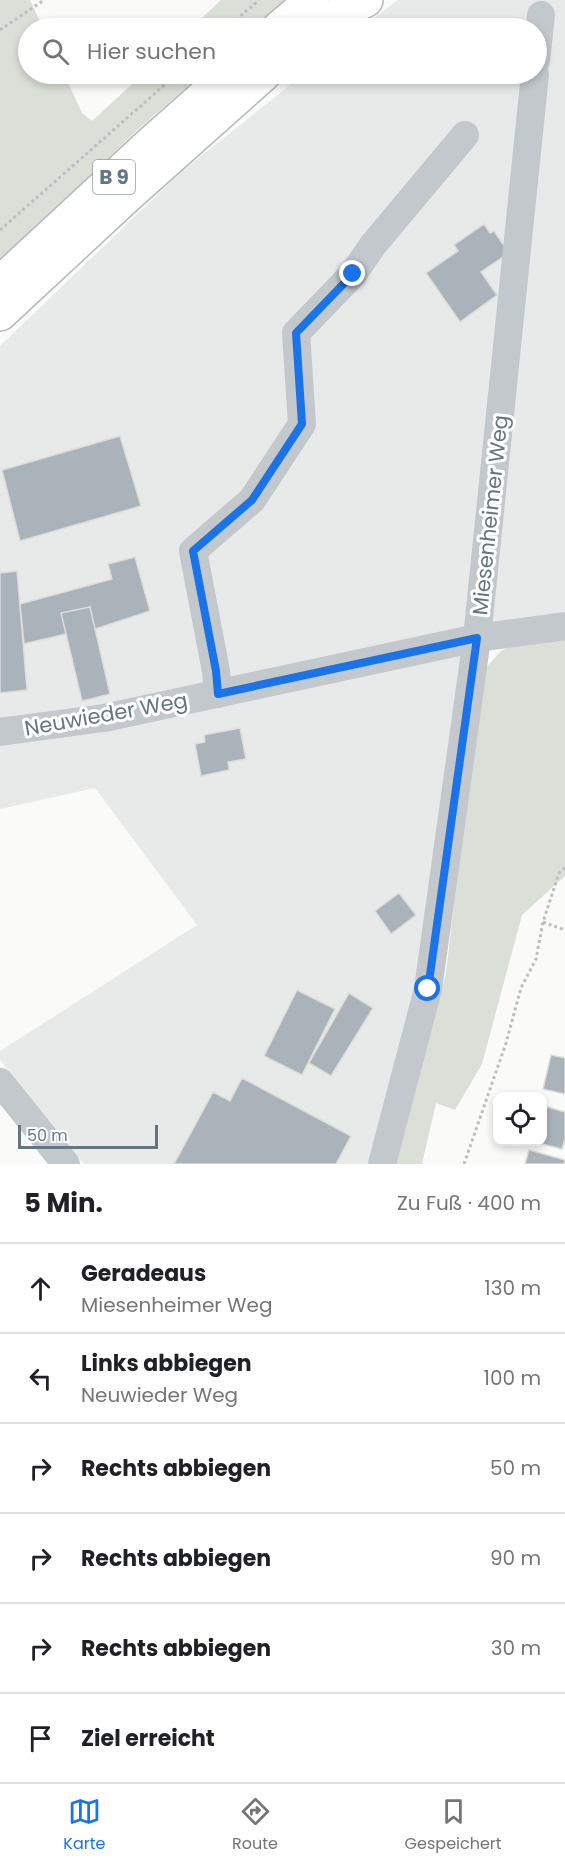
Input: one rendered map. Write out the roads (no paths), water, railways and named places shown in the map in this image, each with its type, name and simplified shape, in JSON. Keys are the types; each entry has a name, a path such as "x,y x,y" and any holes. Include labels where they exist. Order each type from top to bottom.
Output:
{"highway":[{"path":"316,17 347,0"},
{"path":"316,17 366,0"},
{"name":"B 9","path":"0,283 151,142 218,84"},
{"name":"B 9","path":"0,315 126,197 253,84"}],"street":[{"name":"Miesenheimer Weg","path":"382,1164 428,989 477,638 534,84"},
{"path":"218,694 216,671 193,551 252,500 302,424 296,333 353,274 374,245 465,135"},
{"name":"Neuwieder Weg","path":"0,732 104,718 477,638 565,626"},
{"path":"0,1082 66,1164"}]}
